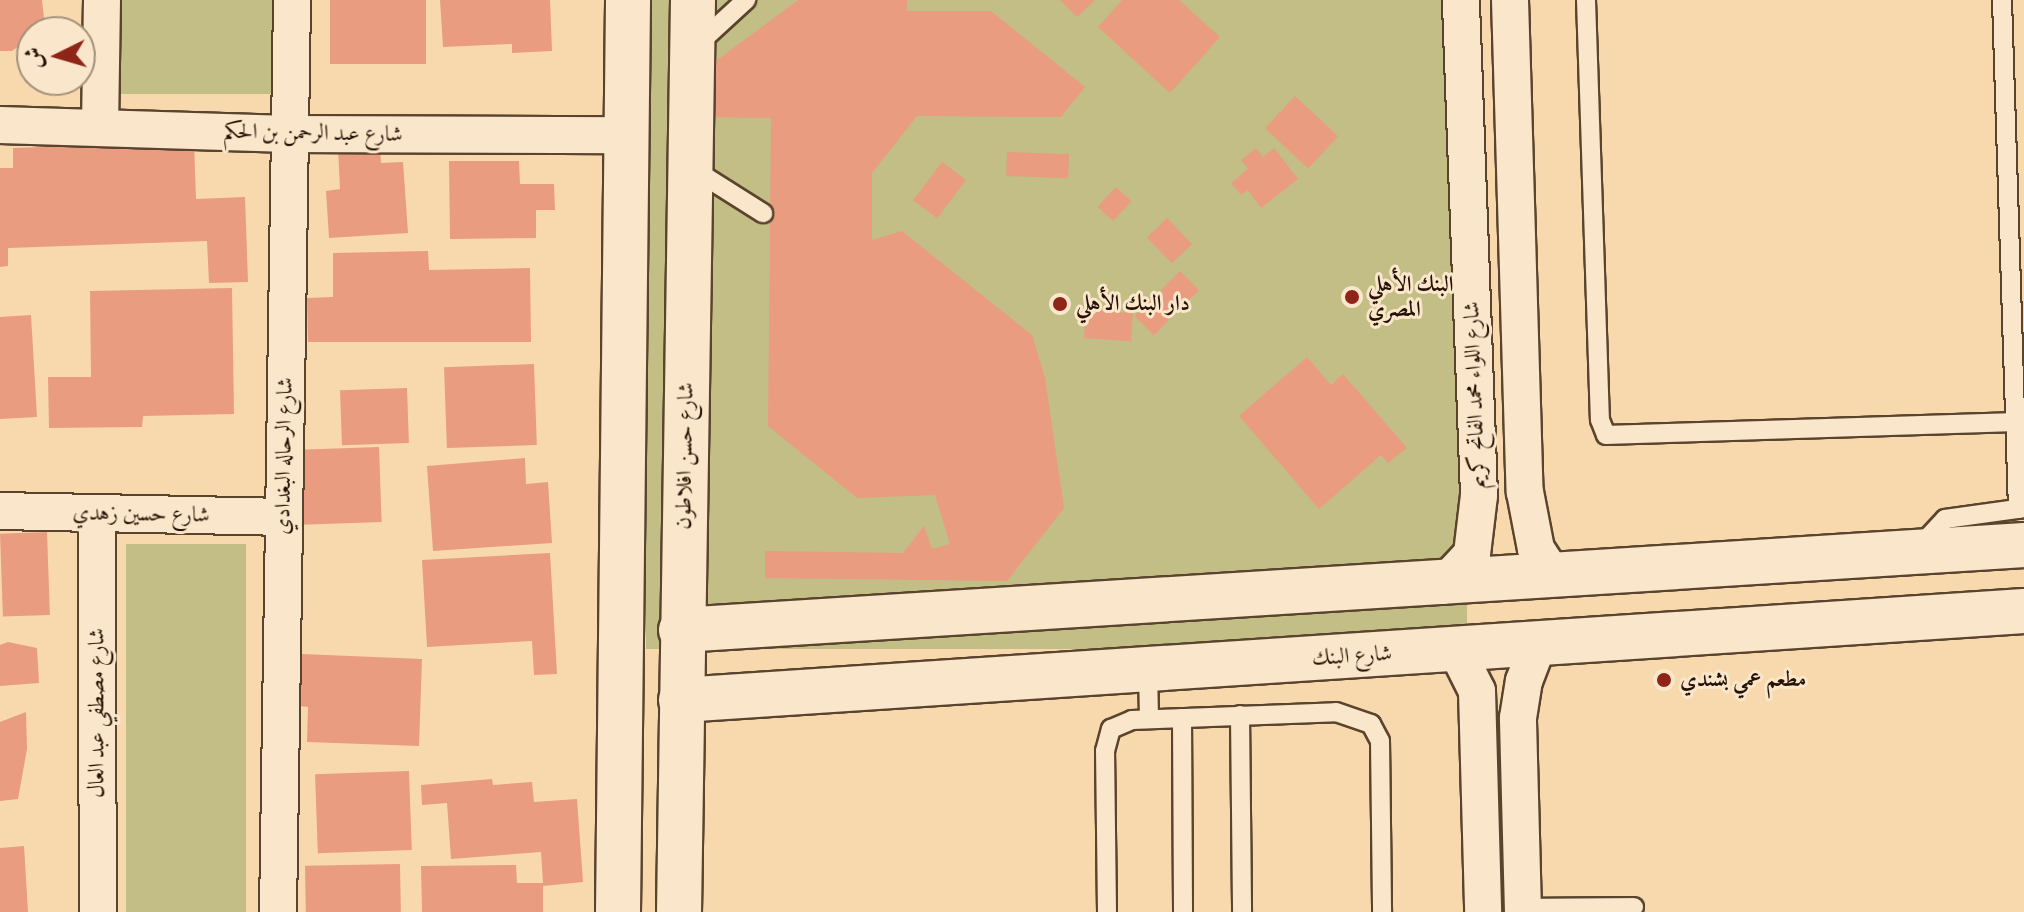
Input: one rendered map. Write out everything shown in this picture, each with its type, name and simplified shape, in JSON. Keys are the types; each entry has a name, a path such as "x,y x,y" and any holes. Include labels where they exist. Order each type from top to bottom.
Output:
{"street":[{"path":"100,127 102,0"},
{"name":"شارع الرحاله البغدادي","path":"278,912 292,0"},
{"path":"618,912 628,0"},
{"name":"شارع حسن افلاطون","path":"679,912 693,0"},
{"name":"شارع اللواء محمد الفاتح كريم","path":"1442,586 1472,554 1479,495 1461,0"},
{"path":"1510,0 1525,492 1536,549 1554,577"},
{"name":"شارع عبد الرحمن بن الحكم","path":"0,125 289,134 627,135"},
{"path":"1479,495 1508,501 1525,492"},
{"name":"شارع حسين زهدي","path":"0,511 283,517"},
{"name":"شارع مصطفي عبد العال","path":"97,513 98,912"},
{"path":"681,630 1442,586 1917,551 2022,520"},
{"name":"شارع البنك","path":"681,700 2024,611"},
{"path":"783,625 784,695"},
{"path":"1523,910 1518,718 1524,681 1538,645"},
{"path":"1456,649 1473,674 1478,709 1483,912"},
{"path":"1478,709 1501,701 1518,718"}],"lane":[{"path":"692,49 746,0"},
{"path":"1586,0 1600,420 1606,435 2019,422"},
{"path":"2002,0 2015,154 2022,520"},
{"path":"690,168 763,213"},
{"path":"1148,670 1149,719"},
{"path":"1107,912 1106,740 1121,722 1336,712 1371,724 1380,741 1382,912"},
{"path":"1240,715 1242,912"},
{"path":"1182,718 1183,912"},
{"path":"1523,910 1634,907"}],"shaded area":[{"path":"120,0 274,0 274,94 120,94"},
{"name":"دار البنك الأهلي","path":"646,0 1467,0 1467,649 646,649"},
{"path":"126,544 246,544 246,912 126,912"}],"building":[{"path":"0,0 42,0 44,16 16,16 16,48 0,51"},
{"path":"330,0 426,0 426,64 330,64"},
{"path":"440,0 550,0 552,51 512,53 512,44 443,47"},
{"path":"798,0 907,0 907,11 991,11 1085,87 1061,117 917,116 872,173 872,240 902,231 1032,335 1045,378 1064,508 1007,581 765,578 765,551 903,553 924,526 932,549 950,544 935,495 857,498 768,426 771,118 708,117 708,67"},
{"path":"1060,0 1095,0 1077,17"},
{"path":"1122,0 1179,0 1220,37 1170,93 1098,27"},
{"path":"1295,96 1338,136 1308,168 1265,128"},
{"path":"194,142 196,199 245,197 248,282 209,283 207,241 8,248 8,266 0,267 0,168 13,168 13,148"},
{"path":"380,145 381,163 403,162 408,233 329,238 326,191 340,189 338,148"},
{"path":"1256,148 1263,157 1274,148 1298,179 1261,208 1248,190 1241,195 1231,183 1248,169 1241,160"},
{"path":"1007,152 1069,154 1068,178 1006,176"},
{"path":"449,161 519,161 520,184 554,184 555,210 536,210 536,238 450,239"},
{"path":"942,162 966,180 937,218 913,200"},
{"path":"1116,187 1131,201 1113,221 1098,207"},
{"path":"1167,218 1192,244 1172,263 1147,237"},
{"path":"428,251 429,270 530,268 531,342 308,342 307,298 333,297 333,253"},
{"path":"1180,271 1199,290 1154,335 1135,316"},
{"path":"232,288 234,414 143,416 142,427 49,428 48,377 91,377 90,291"},
{"path":"1086,310 1133,313 1131,341 1084,338"},
{"path":"31,315 37,417 0,419 0,317"},
{"path":"1307,357 1331,385 1343,374 1407,448 1388,463 1381,455 1319,509 1239,416"},
{"path":"534,364 537,445 447,448 444,367"},
{"path":"407,388 409,443 342,445 340,390"},
{"path":"379,447 382,522 295,525 292,450"},
{"path":"525,458 526,484 548,482 552,543 433,551 427,466"},
{"path":"47,532 50,615 3,617 0,534"},
{"path":"550,553 557,674 534,675 532,641 427,647 422,560"},
{"path":"8,642 37,648 39,683 0,686 0,645"},
{"path":"302,654 422,659 419,746 307,742 308,707 300,706"},
{"path":"26,712 27,749 18,799 0,801 0,722"},
{"path":"409,771 412,850 318,853 315,774"},
{"path":"492,779 493,785 532,782 534,802 577,799 583,882 543,886 543,912 422,912 421,866 516,865 517,883 543,883 541,852 451,859 447,803 422,805 421,785"},
{"path":"24,846 28,912 0,912 0,848"},
{"path":"400,864 401,912 306,912 305,866"}],"place":[{"name":"البنك الأهلي المصري","path":"1352,297"},
{"name":"دار البنك الأهلي","path":"1060,304"},
{"name":"مطعم عمي بشندي","path":"1664,680"}]}
